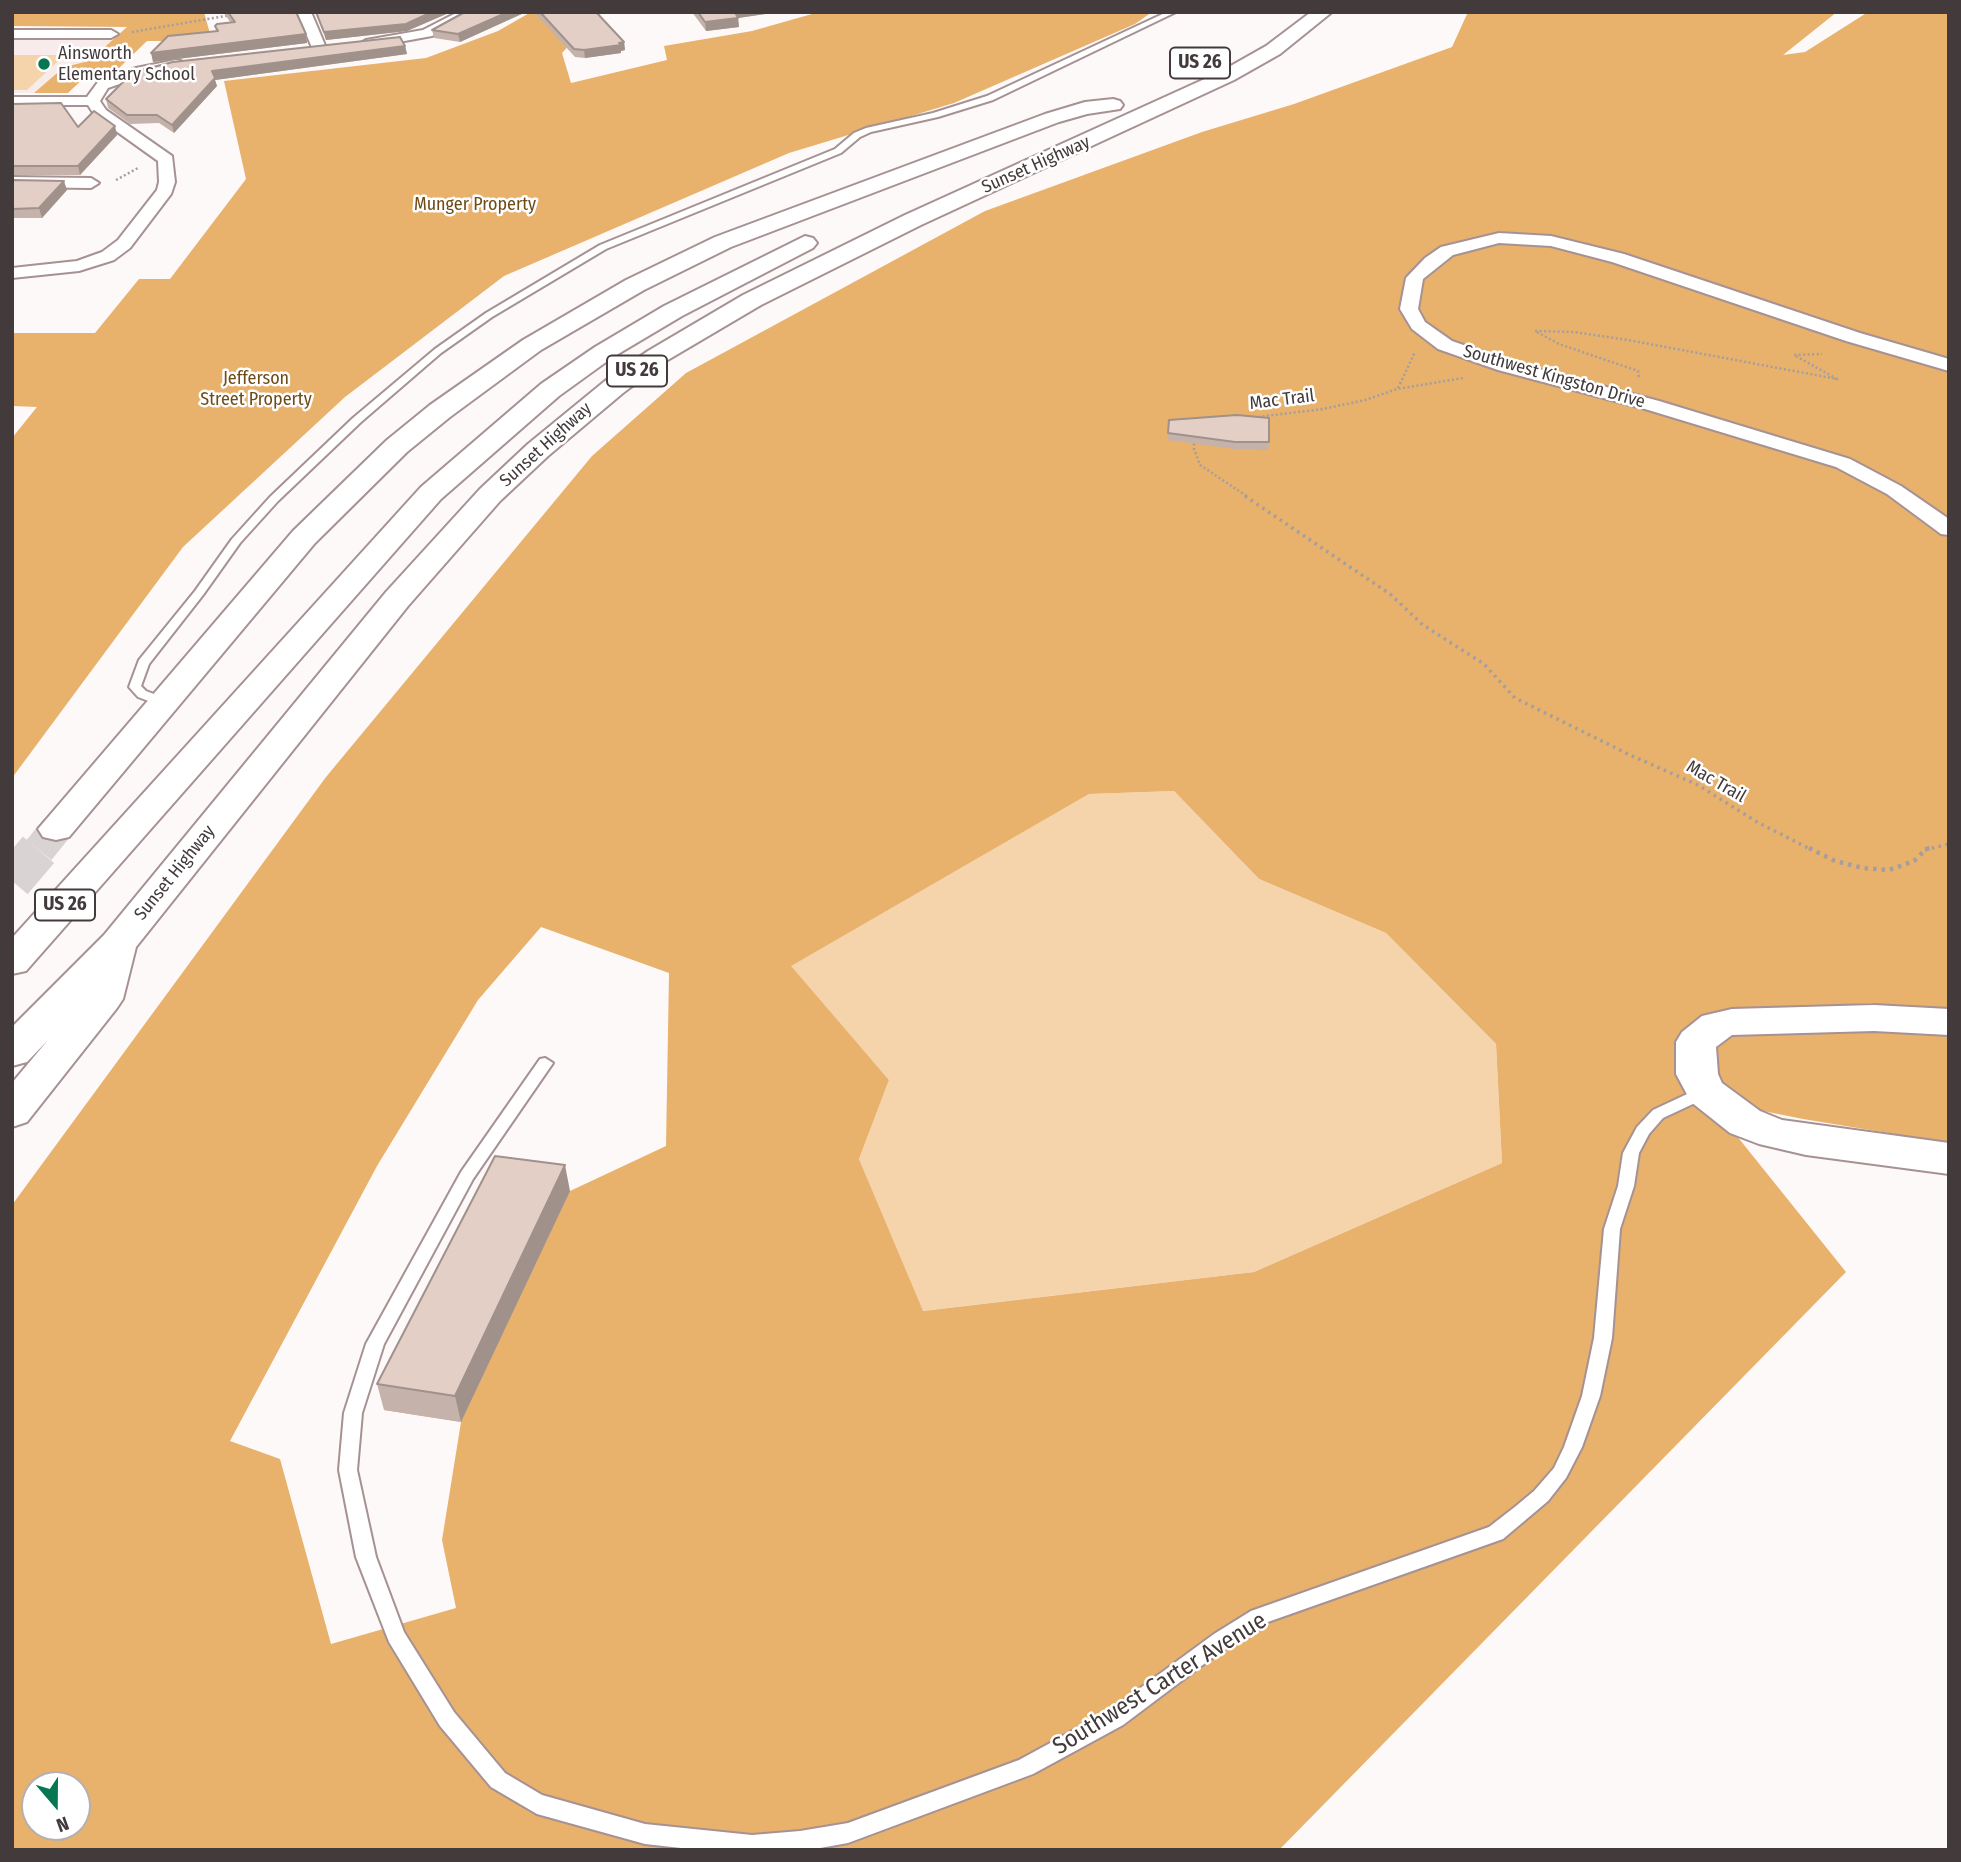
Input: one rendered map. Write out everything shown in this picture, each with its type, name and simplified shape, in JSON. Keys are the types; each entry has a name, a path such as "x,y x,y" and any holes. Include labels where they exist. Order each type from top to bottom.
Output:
{"main road":[{"name":"Sunset Highway","path":"12,1052 118,944 406,589 490,495 538,450 614,387 657,356 751,300 878,237 1227,76 1273,50 1323,12"},
{"name":"Sunset Highway","path":"12,962 431,493 550,390 604,352 731,280 834,230 1119,102 1052,118 771,222 676,264 582,313 522,351 439,411 352,488 304,537 163,702"},
{"path":"56,829 163,702"},
{"path":"12,1112 103,999 118,944"},
{"path":"1949,1022 1874,1018 1724,1024 1716,1026 1696,1042 1697,1074 1706,1092 1745,1122 1774,1133 1949,1159"}],"street":[{"path":"304,12 314,50 418,35 469,12"},
{"path":"12,34 111,34"},
{"path":"93,101 103,85 141,71 186,63"},
{"path":"12,101 93,101"},
{"path":"12,273 79,266 116,252 164,191 167,182 166,159 100,113 93,101"},
{"path":"12,182 90,183"},
{"name":"Southwest Kingston Drive","path":"1949,365 1853,337 1596,251 1551,241 1511,237 1478,241 1447,250 1415,278 1409,309 1418,325 1433,338 1493,362 1781,442 1843,463 1894,490 1949,529"}],"lane":[{"path":"163,702 138,691 136,678 139,670 236,541 274,499 357,420 438,351 489,315 604,247 653,225 838,151 857,135 869,130 935,115 990,97 1173,12"},
{"name":"Southwest Carter Avenue","path":"545,1063 467,1176 375,1345 353,1413 348,1470 366,1557 396,1636 447,1719 498,1780 537,1804 645,1834 751,1845 848,1833 1026,1767 1116,1717 1221,1640 1258,1617 1496,1533 1523,1512 1560,1473 1573,1447 1591,1396 1603,1338 1612,1229 1626,1186 1631,1153 1643,1131 1658,1114 1706,1092"}],"path":[{"path":"126,33 233,15"},
{"path":"90,183 122,179 135,169 166,159"},
{"path":"1591,389 1640,383 1638,372 1609,359 1559,344 1535,331 1574,332 1628,340 1837,379 1794,355 1826,354"},
{"path":"1397,389 1415,351 1433,338"},
{"name":"Mac Trail","path":"1243,419 1274,413 1323,409 1365,400 1397,389 1472,376"},
{"name":"Mac Trail","path":"1201,431 1194,437 1194,449 1200,465 1390,594 1423,625 1484,664 1515,698 1630,755 1698,785 1757,822 1835,861 1889,870 1914,862 1926,849 1949,844"}],"shaded area":[{"name":"Ainsworth Elementary School","path":"12,40 112,40 89,61 64,67 34,93 12,93"},
{"path":"12,55 65,55 27,90 12,90"},
{"path":"1174,791 1259,879 1386,933 1496,1044 1502,1163 1254,1272 922,1311 859,1159 889,1080 790,966 1089,794"}],"green space":[{"path":"12,12 204,12 212,41 147,41 119,68 87,75 68,93 34,93 64,67 89,61 127,27 12,26"},
{"path":"531,12 586,12 590,23 562,53 571,83 667,60 664,46 752,31 819,12 1152,12 1135,24 954,103 789,153 504,276 345,397 183,547 12,778 12,438 37,407 12,406 12,333 95,333 139,279 170,279 246,179 224,81 426,58 498,31"},
{"path":"1468,12 1837,12 1783,55 1805,52 1868,12 1949,12 1949,1143 1708,1100 1846,1272 1279,1850 12,1850 12,1205 326,777 592,456 686,373 985,211 1202,132 1294,104 1452,47","holes":["1174,791 1259,879 1386,933 1496,1044 1502,1163 1254,1272 923,1311 859,1159 889,1080 791,966 1089,794","541,927 669,973 666,1146 570,1191 500,1182 384,1410 461,1422 442,1540 456,1608 331,1644 280,1459 230,1441 377,1166 478,1000"]}],"building":[{"path":"228,12 296,12 306,34 151,53 168,36 218,31 215,26 217,24 235,22"},
{"path":"316,12 432,12 406,24 324,32"},
{"path":"465,12 508,12 458,34 432,30"},
{"path":"540,12 596,12 624,42 619,43 621,45 574,49"},
{"path":"698,12 735,12 738,18 705,22"},
{"path":"400,37 405,46 212,71 215,78 172,125 157,115 127,115 106,99 125,80 138,73 137,71 173,62"},
{"path":"61,103 78,127 94,111 115,126 78,166 12,166 12,104"},
{"path":"12,180 64,181 39,208 12,209"},
{"path":"1237,415 1269,418 1269,442 1235,442 1168,433 1169,420"},
{"path":"495,1156 565,1165 455,1396 377,1384"}],"tunnel":[{"path":"39,850 56,829"},
{"path":"12,881 40,848"}],"place":[{"name":"Ainsworth Elementary School","path":"44,64"}],"park label":[{"name":"Munger Property","path":"475,205"},
{"name":"Jefferson Street Property","path":"256,389"}]}
